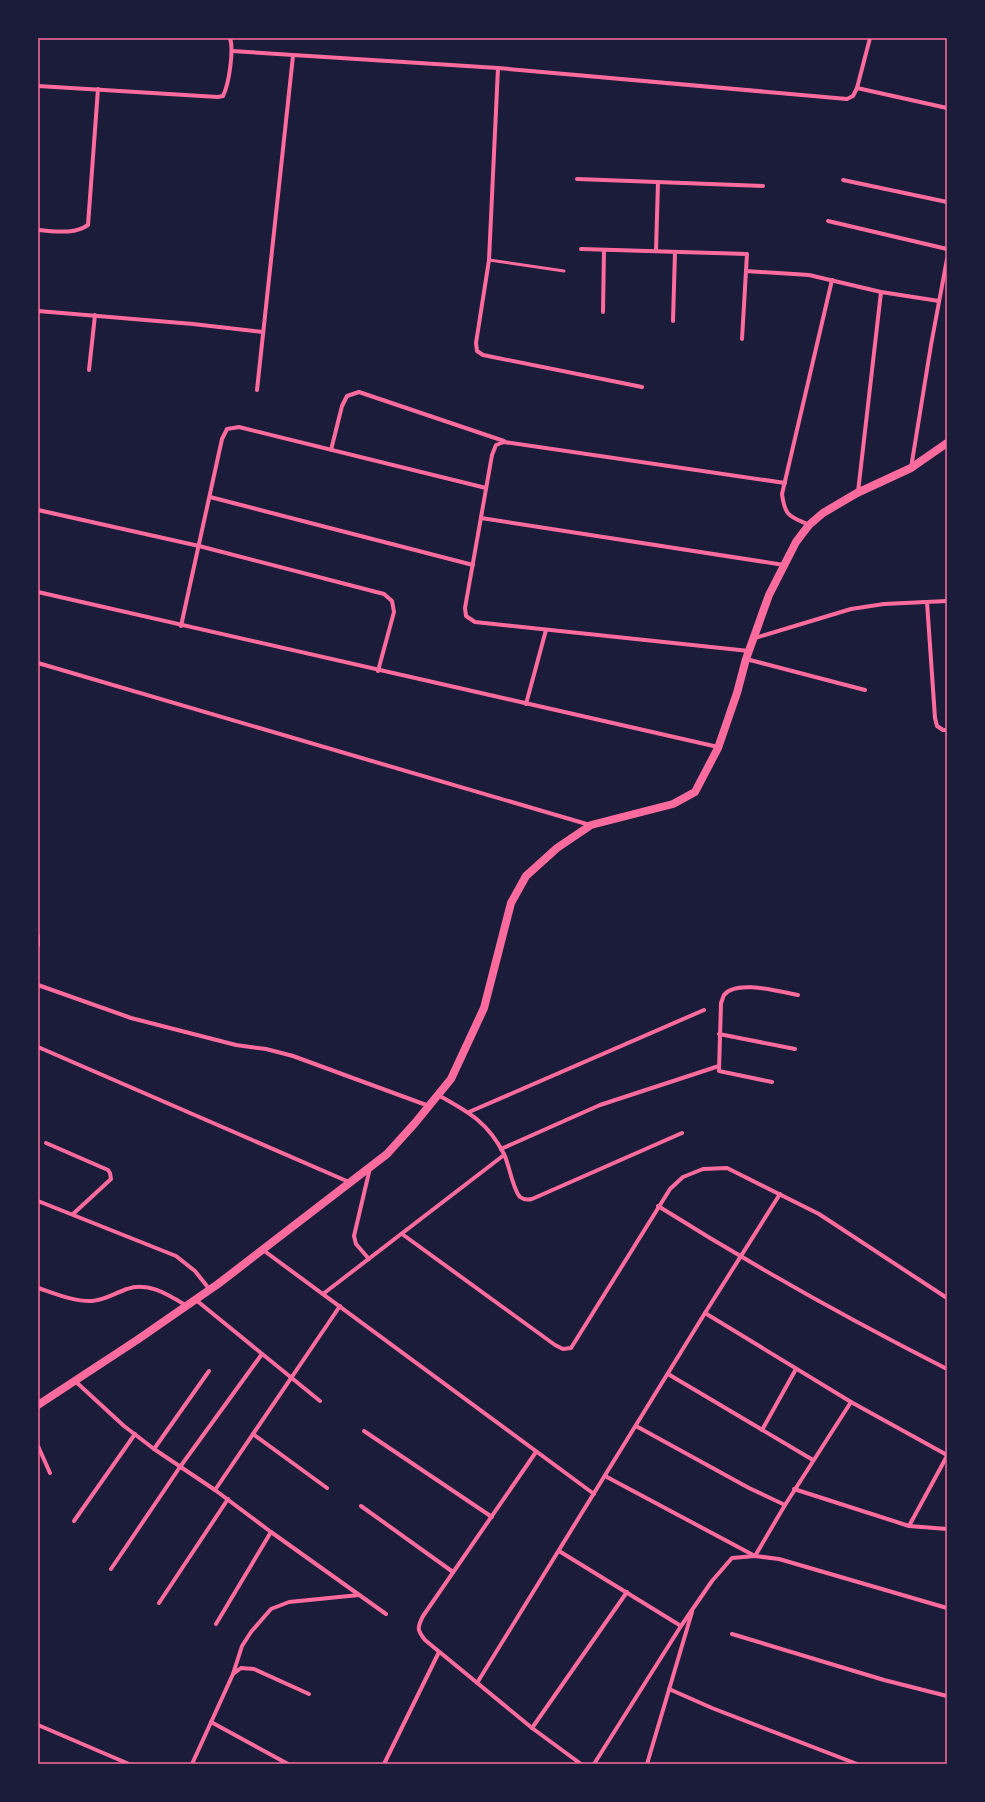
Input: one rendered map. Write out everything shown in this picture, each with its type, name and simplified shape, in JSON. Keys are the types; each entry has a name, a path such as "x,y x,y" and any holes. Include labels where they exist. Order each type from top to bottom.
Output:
{"main road":[{"path":"38,1405 210,1290 387,1154 451,1079 484,1008 511,903 526,876 557,848 592,825 674,804 687,798 695,792 701,785 718,748 769,595 796,542 809,525 823,513 857,493 911,468 947,443"}],"street":[{"path":"38,86 218,97 223,96 226,90 232,51 230,38"},
{"path":"232,51 498,68 847,100 853,96 857,88 870,38"},
{"path":"257,390 293,56"},
{"path":"498,68 489,260 476,343 477,351 489,356 642,388"},
{"path":"857,88 947,108"},
{"path":"38,230 70,232 82,230 88,225 98,89"},
{"path":"577,179 764,186"},
{"path":"843,180 947,202"},
{"path":"656,251 658,182"},
{"path":"828,221 947,249"},
{"path":"581,249 748,254 742,339"},
{"path":"603,312 604,250"},
{"path":"673,321 675,252"},
{"path":"911,468 938,301 947,259"},
{"path":"746,271 809,275 881,292 938,301"},
{"path":"809,525 789,515 784,508 782,494 832,280"},
{"path":"857,493 881,292"},
{"path":"38,311 95,315 263,332"},
{"path":"89,370 95,315"},
{"path":"331,450 342,406 347,396 359,392 504,442 785,483"},
{"path":"181,626 222,439 227,429 239,427 486,488"},
{"path":"504,442 496,445 492,455 465,608 466,616 475,622 748,655 865,690"},
{"path":"210,497 473,565"},
{"path":"38,510 199,546 384,594 392,602 394,612 378,671"},
{"path":"481,518 784,565"},
{"path":"38,592 718,748"},
{"path":"754,638 851,609 884,604 947,601"},
{"path":"927,602 935,718 937,726 943,730 947,730"},
{"path":"526,704 546,630"},
{"path":"38,663 592,825"},
{"path":"38,936 38,945"},
{"path":"38,984 131,1018 236,1045 266,1049 293,1056 429,1106"},
{"path":"772,1082 719,1071 721,1003 724,994 732,989 743,986 798,995"},
{"path":"469,1112 704,1010"},
{"path":"719,1034 795,1049"},
{"path":"38,1047 351,1183"},
{"path":"501,1149 600,1105 719,1066"},
{"path":"438,1095 469,1112 481,1121 501,1149 521,1198 526,1200 532,1199 682,1133"},
{"path":"46,1143 108,1170 110,1173 111,1179 73,1214"},
{"path":"323,1294 504,1155"},
{"path":"369,1259 356,1244 354,1236 370,1168"},
{"path":"402,1234 555,1345 562,1349 571,1348 658,1206 670,1189 683,1177 703,1169 728,1168 819,1214 947,1298"},
{"path":"477,1683 780,1194"},
{"path":"38,1201 176,1256 195,1271 210,1290"},
{"path":"658,1206 741,1258 891,1341 947,1370"},
{"path":"263,1250 594,1494"},
{"path":"38,1288 77,1299 92,1301 108,1298 128,1288 141,1286 169,1295 187,1306"},
{"path":"196,1300 320,1402"},
{"path":"215,1490 340,1306"},
{"path":"705,1313 851,1402 947,1456 909,1526"},
{"path":"111,1569 180,1467 262,1354"},
{"path":"762,1430 796,1369"},
{"path":"154,1449 209,1371"},
{"path":"668,1374 813,1460"},
{"path":"75,1380 135,1434 154,1449 228,1499 271,1532 386,1614"},
{"path":"755,1556 784,1505 851,1402"},
{"path":"636,1426 749,1488 784,1505"},
{"path":"364,1431 492,1517"},
{"path":"74,1521 135,1434"},
{"path":"253,1434 327,1488"},
{"path":"38,1446 50,1473"},
{"path":"536,1452 423,1616 419,1625 419,1632 425,1640 439,1652 532,1728 582,1764"},
{"path":"606,1476 755,1556"},
{"path":"794,1489 909,1526 947,1530"},
{"path":"159,1603 228,1499"},
{"path":"361,1506 453,1572"},
{"path":"216,1624 271,1532"},
{"path":"559,1551 681,1626"},
{"path":"594,1764 693,1608 712,1581 732,1558 755,1556 779,1559 947,1608"},
{"path":"532,1728 627,1592"},
{"path":"192,1764 233,1674 242,1646 251,1632 271,1609 289,1602 360,1595"},
{"path":"647,1764 693,1608"},
{"path":"732,1634 884,1680 947,1696"},
{"path":"384,1764 439,1652"},
{"path":"233,1674 242,1668 254,1669 309,1694"},
{"path":"669,1689 712,1708 857,1764"},
{"path":"211,1722 288,1764"},
{"path":"38,1726 129,1764"}],"lane":[{"path":"489,260 564,271"}]}
